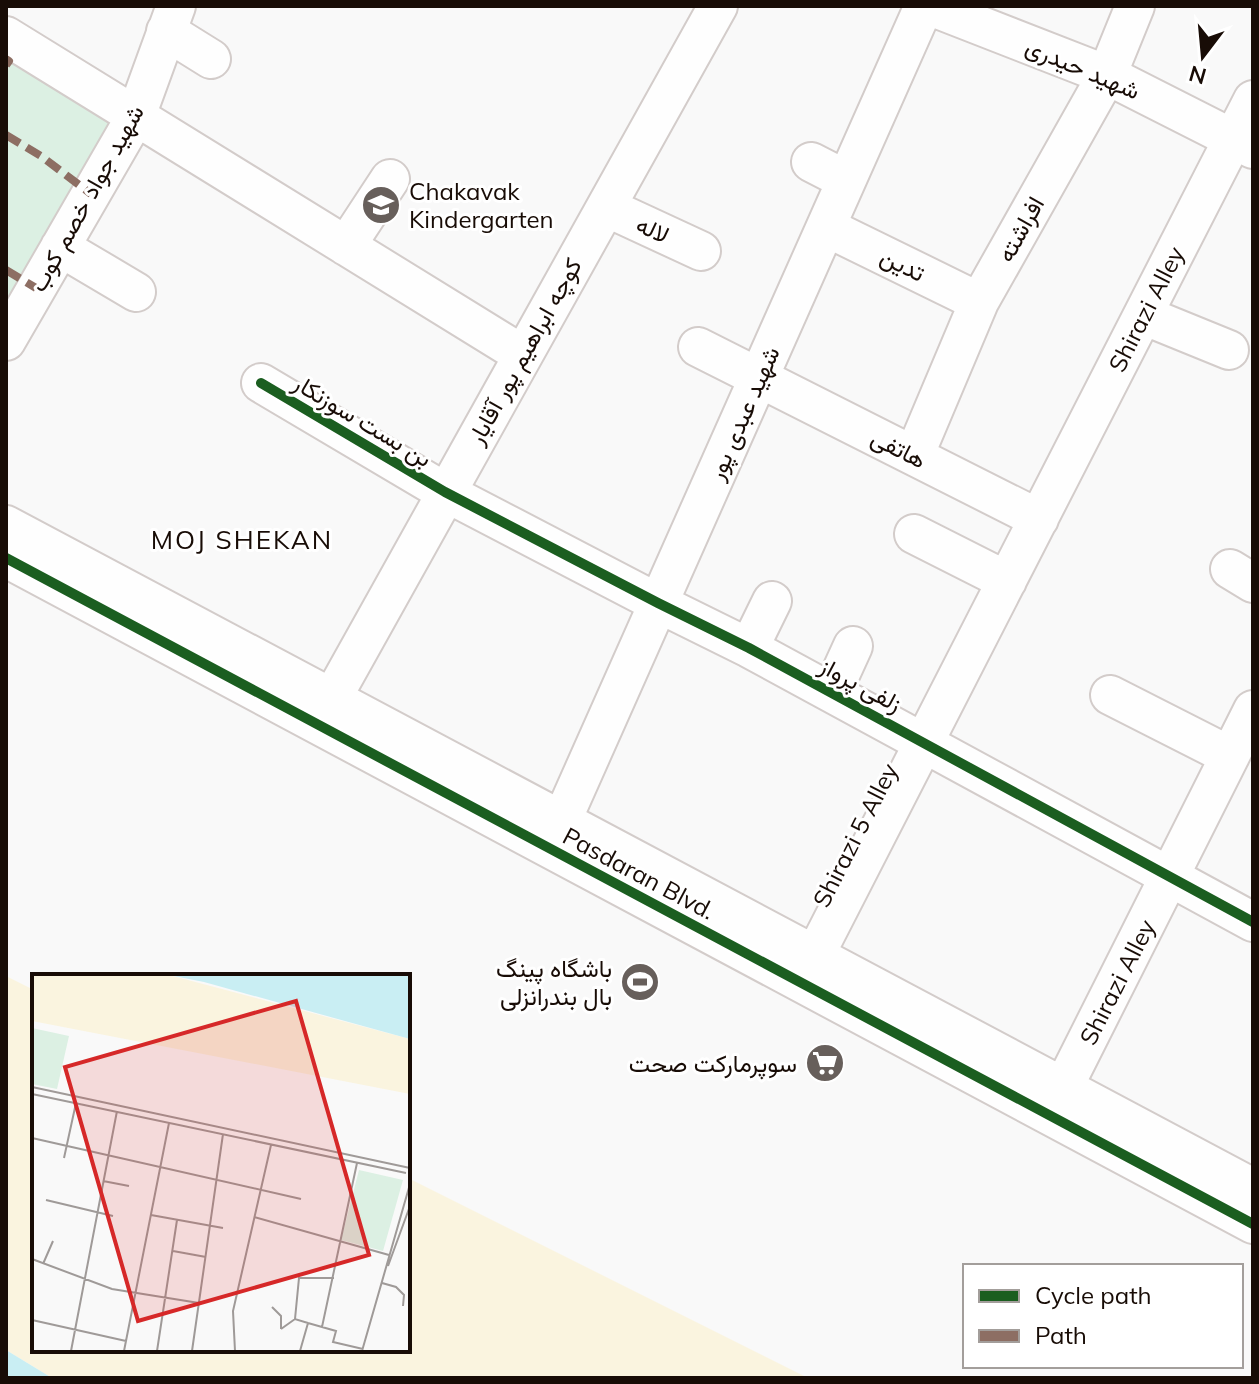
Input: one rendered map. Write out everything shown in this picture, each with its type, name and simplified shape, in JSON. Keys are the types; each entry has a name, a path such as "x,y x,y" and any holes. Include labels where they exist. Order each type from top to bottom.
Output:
{"street":[{"name":"کوچه ابراهیم پور آقایار","path":"332,698 718,6"},
{"name":"شهید عبدی پور","path":"562,820 924,6"},
{"name":"شهید حیدری","path":"930,6 1107,75 1243,143"},
{"name":"افراشته","path":"914,456 979,302 1107,75 1135,6"},
{"path":"171,18 211,59"},
{"name":"شهید جواد خصم کوب","path":"6,341 136,116 171,18"},
{"path":"6,36 523,355"},
{"name":"Shirazi Alley","path":"1039,519 1143,315 1243,143 1253,100"},
{"path":"811,162 846,180"},
{"path":"346,246 390,179"},
{"name":"لاله","path":"606,207 701,251"},
{"name":"تدین","path":"826,227 979,302"},
{"path":"60,247 136,292"},
{"path":"1143,315 1229,350"},
{"name":"هاتفی","path":"698,347 1039,519"},
{"name":"بن بست سوزنکار","path":"261,383 445,492"},
{"name":"زلفی پرواز","path":"445,492 925,741 1253,922"},
{"name":"Shirazi 5 Alley","path":"815,955 1039,519"},
{"name":"Pasdaran Blvd.","path":"6,525 1253,1188"},
{"path":"914,534 1007,581"},
{"name":"Pasdaran Blvd.","path":"6,558 1253,1224"},
{"path":"749,648 772,601"},
{"path":"832,692 853,646"},
{"path":"1110,695 1230,756"},
{"name":"Shirazi Alley","path":"1063,1088 1253,710"}],"green space":[{"path":"6,51 118,117 6,306"}],"sand":[{"path":"6,976 32,989 32,1352 410,1352 410,1179 808,1378 52,1378 6,1350"}],"water":[{"path":"6,1350 52,1378 6,1378"}],"marked path":[{"path":"6,59 9,61 6,65"},
{"path":"6,135 41,156 91,194"},
{"path":"6,270 36,288"}],"cycle path":[{"path":"261,383 445,492 749,648 1253,922"},
{"path":"6,558 1253,1224"}],"place":[{"name":"Chakavak Kindergarten","path":"381,205"},
{"name":"باشگاه پینگ بال بندرانزلی","path":"640,982"},
{"name":"سوپرمارکت صحت","path":"825,1063"}],"district":[{"name":"MOJ SHEKAN","path":"242,539"}]}
